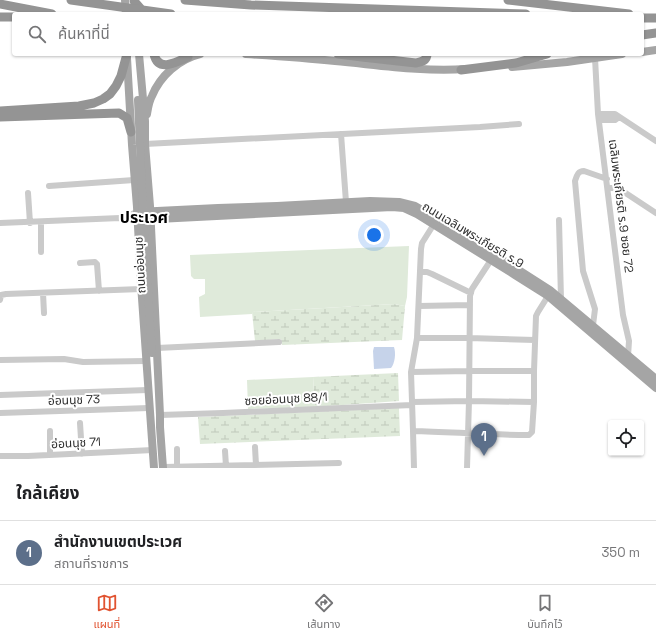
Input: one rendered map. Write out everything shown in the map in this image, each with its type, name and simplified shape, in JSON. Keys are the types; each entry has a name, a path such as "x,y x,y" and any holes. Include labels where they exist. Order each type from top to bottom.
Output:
{"highway":[{"path":"71,0 157,12"},
{"path":"131,0 140,8 142,12"},
{"path":"184,0 251,5 465,12"},
{"path":"508,0 612,12"},
{"path":"0,4 42,12"},
{"path":"0,17 12,17"},
{"path":"644,18 656,18"},
{"path":"644,34 656,33"},
{"path":"0,111 79,106 94,103 110,94 116,86 121,76 126,56"},
{"path":"154,56 158,62 165,65 188,58"},
{"path":"350,56 416,63 424,60 426,56"},
{"path":"461,70 516,63 540,56"},
{"path":"0,117 113,112 119,113 127,118 131,132"}],"main road":[{"path":"127,12 131,0"},
{"path":"131,0 134,12"},
{"path":"644,52 656,50"},
{"name":"ถนนอ่อนนุช","path":"127,56 148,390 160,427"},
{"name":"ถนนอ่อนนุช","path":"136,56 143,214 163,468"},
{"name":"ถนนอ่อนนุช","path":"139,56 145,121 151,240 154,350 151,425 154,468"},
{"path":"145,121 151,96 157,85 174,66 181,61 194,56"},
{"path":"273,56 410,69 461,70 522,66 608,56"},
{"path":"136,192 139,197 144,198 148,192"},
{"name":"ถนนเฉลิมพระเกียรติ ร.9","path":"137,216 346,202 406,203 427,212 467,239 550,290 656,379"},
{"name":"ถนนเฉลิมพระเกียรติ ร.9","path":"150,215 392,207 404,208 434,224 548,296 656,388"},
{"path":"139,241 145,234 151,237 151,240"}],"street":[{"name":"เฉลิมพระเกียรติ ร.9 ซอย 72","path":"595,58 599,117 628,341 628,356"},
{"path":"599,117 615,120 619,117 656,141"},
{"path":"145,144 519,124"},
{"path":"341,134 346,202"},
{"path":"593,325 595,309 583,271 575,181 578,173 581,171 607,179"},
{"path":"50,186 134,180"},
{"path":"608,188 618,188 656,213"},
{"path":"28,193 30,223"},
{"name":"ถนนเฉลิมพระเกียรติ ร.9","path":"0,223 30,223 137,216"},
{"path":"559,220 561,299"},
{"path":"41,222 41,252"},
{"path":"414,468 411,372 417,338 421,249 422,243 434,224"},
{"path":"467,468 471,293 490,260"},
{"path":"80,263 95,262 97,264 99,291"},
{"path":"420,272 432,274 471,293"},
{"path":"0,300 2,295 141,289"},
{"path":"44,292 44,313"},
{"path":"414,431 530,435 532,432 534,402 536,316 548,296"},
{"path":"419,306 470,305"},
{"path":"417,338 535,340"},
{"path":"154,350 280,342"},
{"path":"0,360 64,359 83,362 146,361"},
{"path":"411,372 534,371"},
{"path":"0,396 148,390"},
{"name":"ซอยอ่อนนุช 88/1","path":"160,415 469,401 534,402"},
{"name":"อ่อนนุช 73","path":"0,413 152,406"},
{"path":"80,423 82,454"},
{"path":"50,431 50,455"},
{"path":"255,447 256,465"},
{"path":"177,449 177,467"},
{"name":"อ่อนนุช 71","path":"0,456 82,454 153,450"},
{"path":"225,451 226,466"},
{"path":"163,468 339,462"}],"green space":[{"path":"409,246 407,297 405,306 394,304 252,312 252,314 200,317 199,297 205,294 205,279 194,279 191,276 190,255"},
{"path":"394,304 405,306 402,340 282,345 281,339 255,341 252,312"},
{"path":"398,373 399,401 315,407 313,377"},
{"path":"313,377 315,407 248,409 247,380"},
{"path":"399,408 400,436 200,444 198,417"}],"water":[{"path":"374,347 394,347 395,358 391,368 374,369"}],"place":[{"name":"สำนักงานเขตประเวศ","path":"484,456"}],"district":[{"name":"ประเวศ","path":"144,217"}]}
